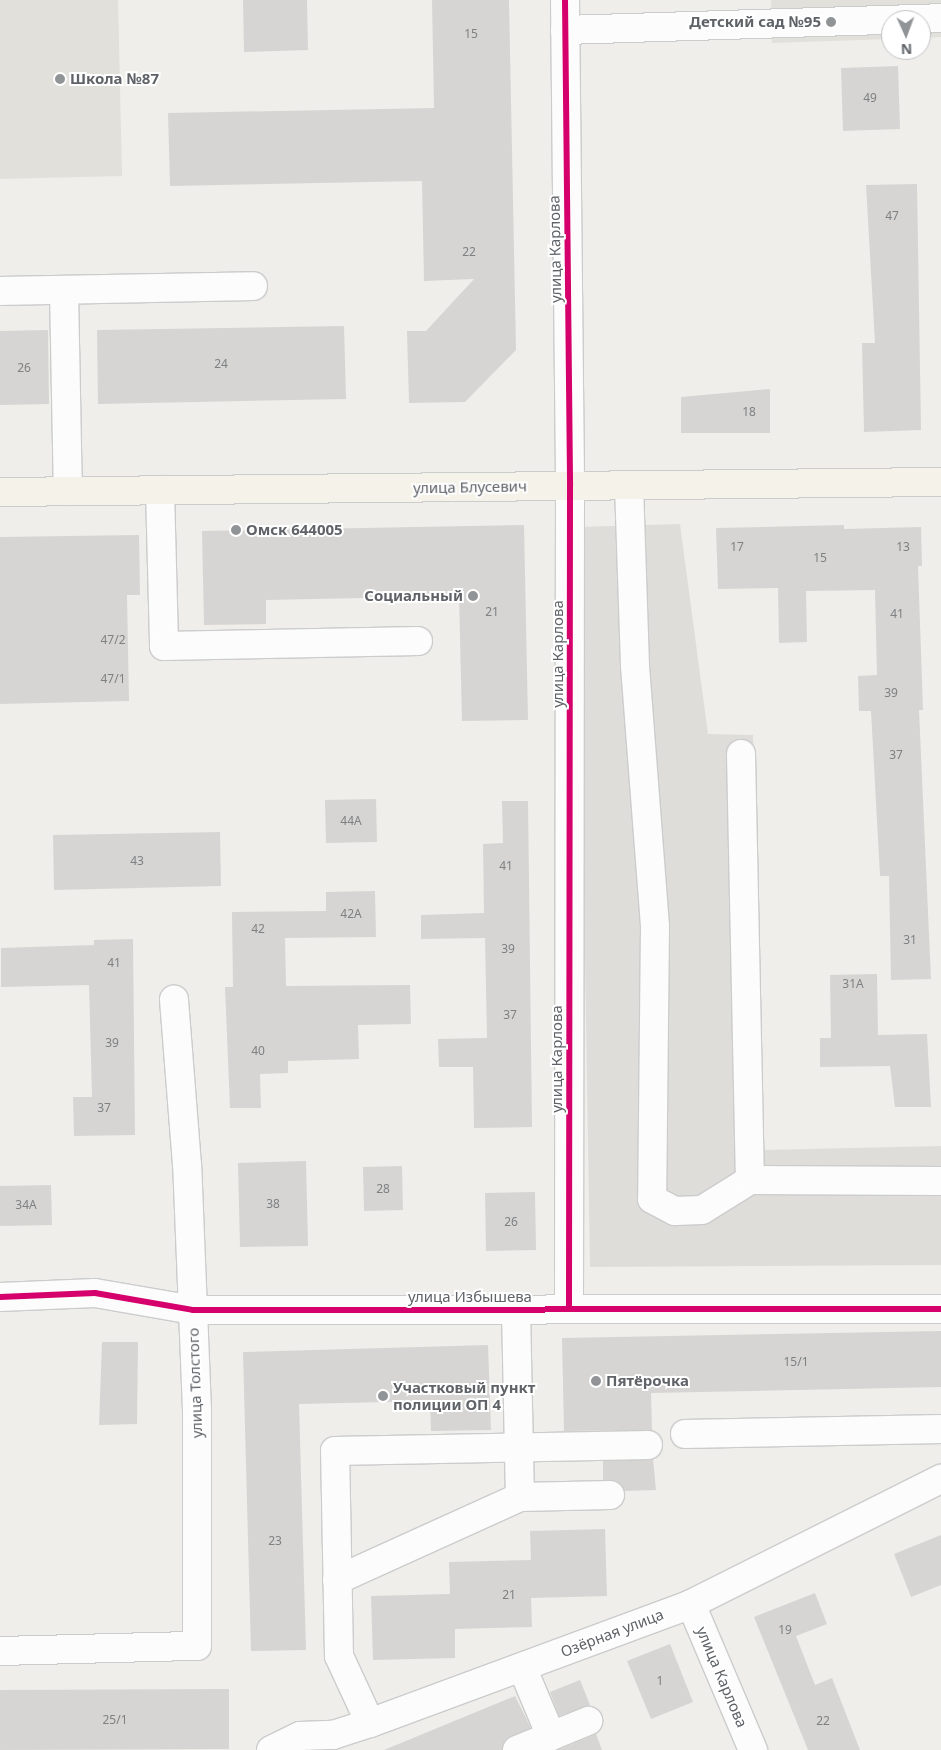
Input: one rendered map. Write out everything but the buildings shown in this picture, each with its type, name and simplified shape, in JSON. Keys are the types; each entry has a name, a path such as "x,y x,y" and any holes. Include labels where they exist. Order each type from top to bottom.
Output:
{"main road":[{"name":"улица Блусевич","path":"0,492 941,482"}],"street":[{"name":"улица Карлова","path":"565,0 570,486 570,1308"},
{"path":"565,30 941,18"},
{"path":"0,291 253,286"},
{"path":"64,290 68,491"},
{"path":"628,485 634,666 655,926 652,1199 675,1211 702,1210 750,1180 941,1181"},
{"path":"160,490 164,646 418,641"},
{"path":"742,754 750,1180"},
{"name":"улица Толстого","path":"0,1652 197,1646 193,1310 174,1000"},
{"name":"улица Избышева","path":"0,1297 95,1293 193,1310 941,1309"},
{"path":"516,1309 520,1497"},
{"path":"686,1434 941,1429"},
{"path":"370,1723 339,1656 335,1451 648,1445"},
{"name":"Озёрная улица","path":"271,1750 300,1736 336,1743 370,1723 691,1604 941,1479"},
{"path":"337,1580 520,1497 610,1495"},
{"name":"улица Карлова","path":"691,1604 753,1750"},
{"path":"522,1667 551,1736"},
{"path":"517,1750 588,1721"}],"shaded area":[{"name":"Школа №87","path":"0,0 118,0 122,176 0,179"},
{"name":"Детский сад №95","path":"771,0 941,0 941,37 931,38 931,10 881,10 881,39 772,43"},
{"path":"680,524 708,734 753,735 764,1150 941,1146 941,1265 590,1267 578,527"}],"cycle path":[{"path":"565,0 570,486 569,1308"},
{"path":"0,1297 95,1293 193,1310 941,1309"}],"place":[{"name":"Детский сад №95","path":"831,22"},
{"name":"Школа №87","path":"60,79"},
{"name":"Омск 644005","path":"236,530"},
{"name":"Социальный","path":"473,596"},
{"name":"Пятёрочка","path":"596,1381"},
{"name":"Участковый пункт полиции ОП 4","path":"383,1396"}]}
